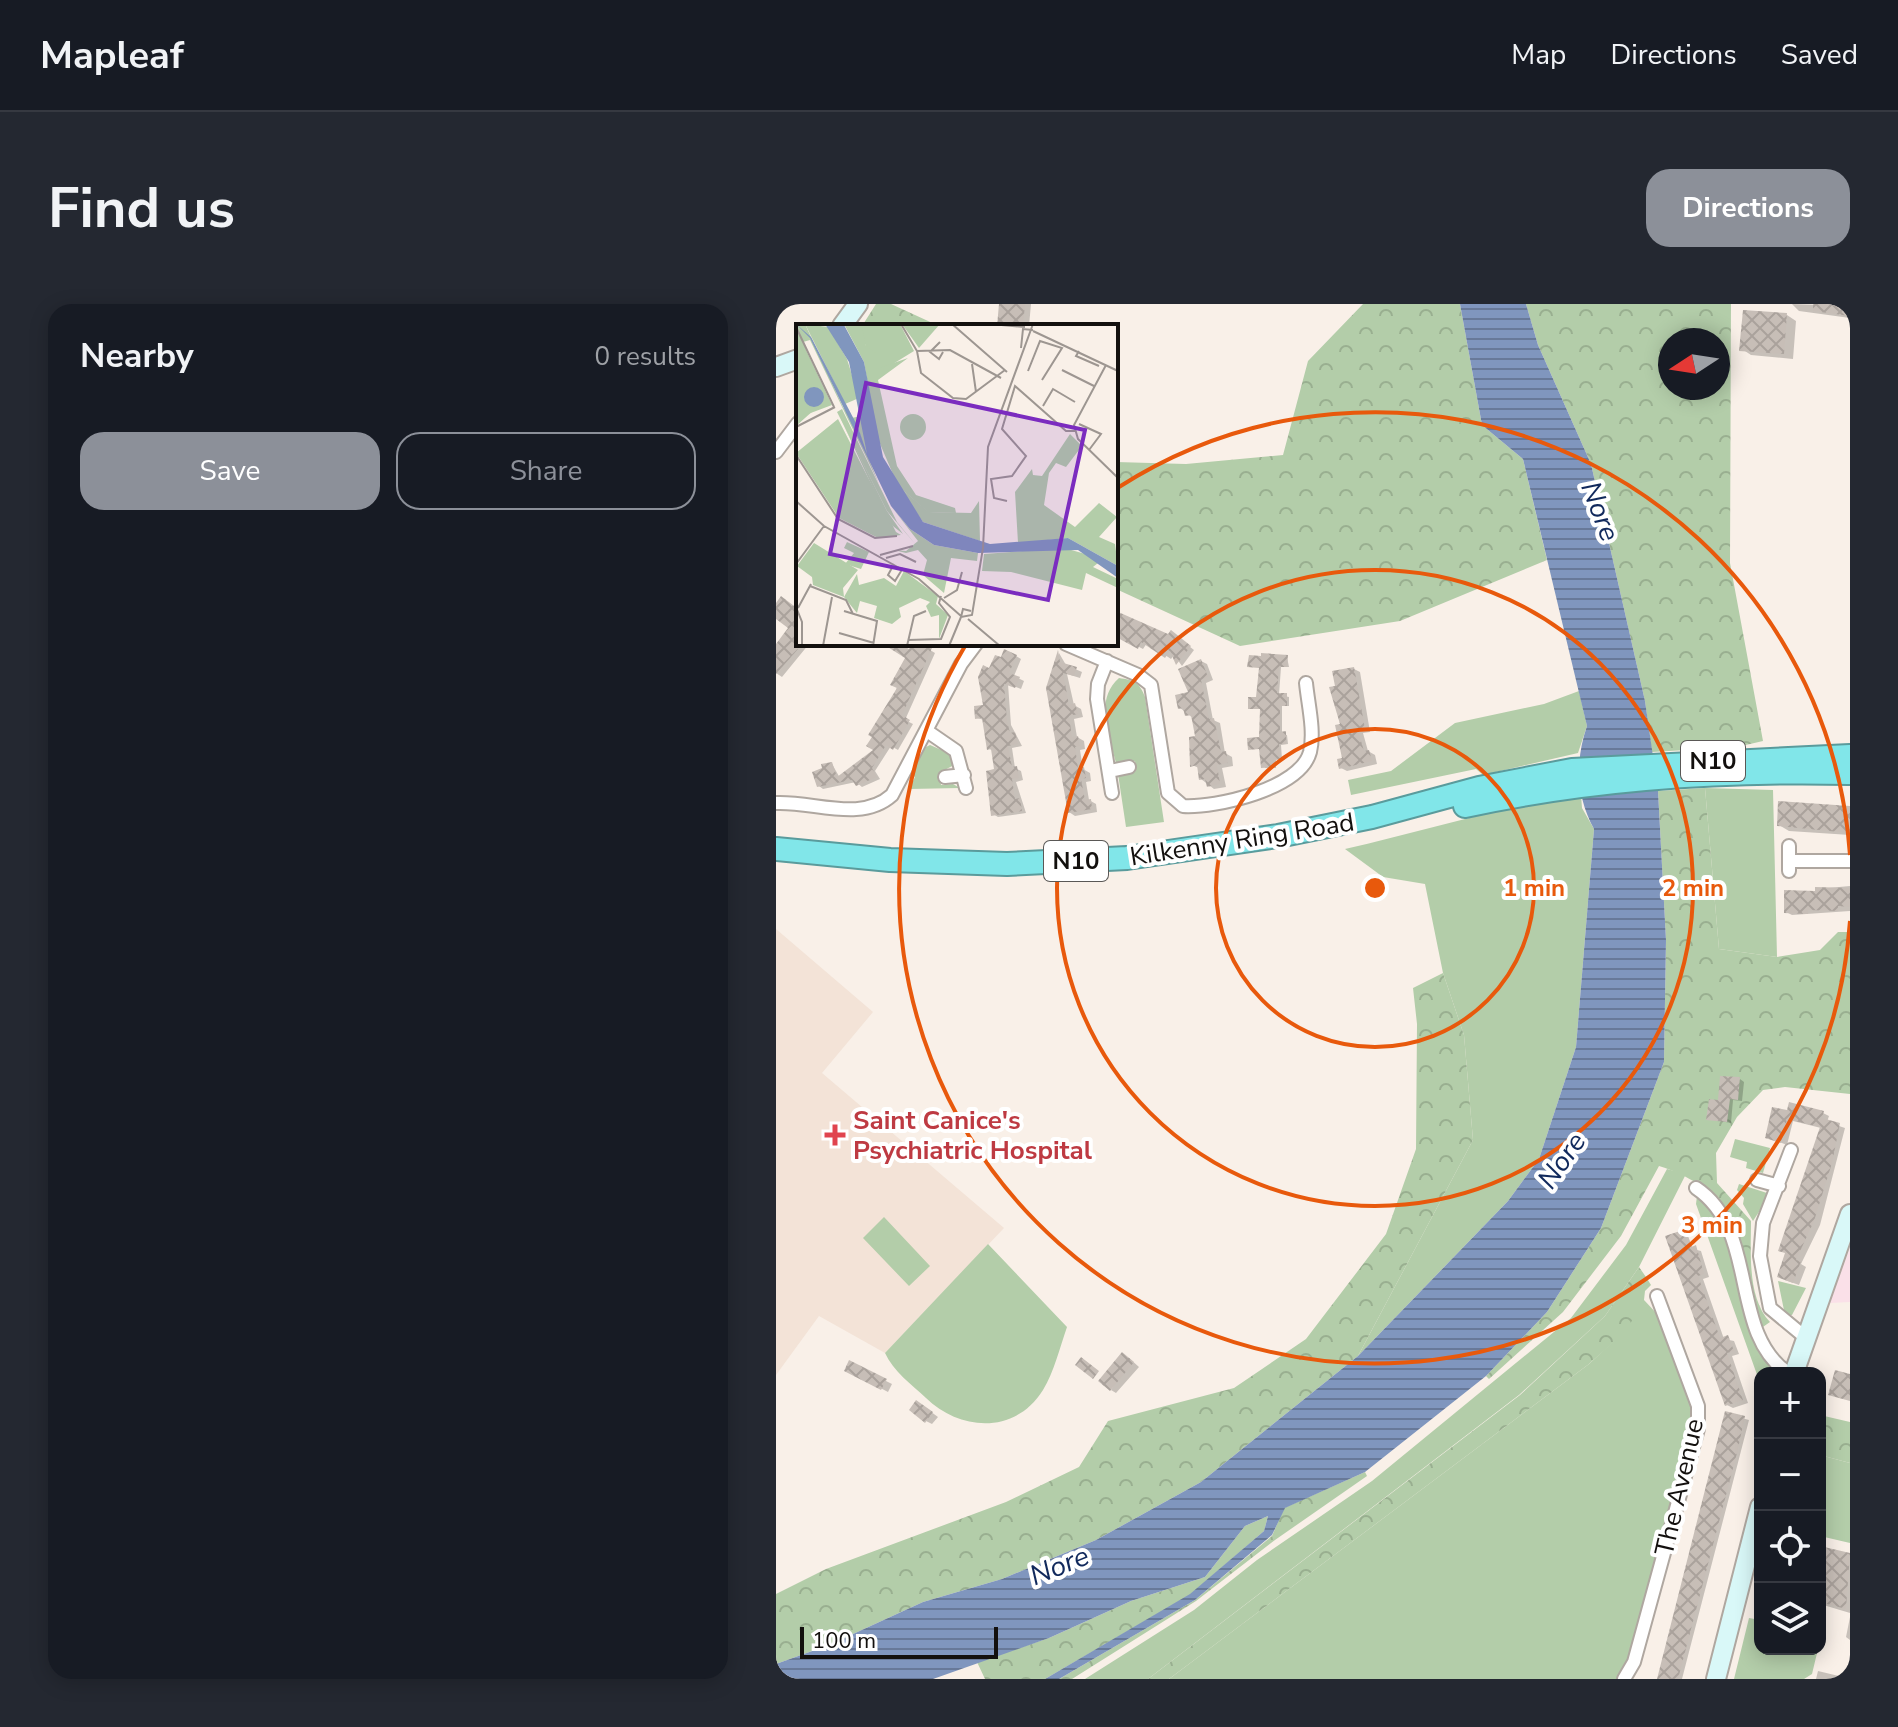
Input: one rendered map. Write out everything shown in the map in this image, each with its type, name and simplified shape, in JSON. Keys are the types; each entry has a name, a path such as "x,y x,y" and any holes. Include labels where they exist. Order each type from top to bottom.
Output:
{"highway":[{"name":"Kilkenny Ring Road","path":"776,849 890,860 1007,864 1082,861 1193,850 1372,817 1448,810 1481,795 1572,770 1774,766 1850,756"},
{"name":"Kilkenny Ring Road","path":"1774,766 1850,773"}],"main road":[{"path":"843,324 858,304"},
{"path":"776,367 796,361"},
{"path":"1793,1367 1850,1214"},
{"path":"1716,1679 1759,1511"}],"street":[{"path":"776,452 796,426"},
{"path":"776,803 852,810 880,806 892,795 961,664 974,646"},
{"path":"1071,646 1151,685 1168,793 1183,806 1239,797 1295,775 1310,752 1306,683"},
{"path":"1107,661 1098,684 1097,699 1112,793"},
{"path":"927,731 956,751 965,781 945,777"},
{"path":"1110,771 1129,767"},
{"path":"1789,846 1789,866 1850,861"},
{"path":"1791,1150 1763,1223 1760,1241 1766,1299 1777,1317 1805,1337"},
{"path":"1757,1180 1779,1186"},
{"path":"1696,1188 1710,1198 1730,1228 1747,1299 1766,1348 1780,1367"},
{"name":"The Avenue","path":"1624,1679 1634,1662 1698,1429 1698,1406 1657,1296"}],"shaded area":[{"name":"Saint Canice's Psychiatric Hospital","path":"776,929 873,1012 822,1073 1004,1228 885,1353 819,1316 776,1375"},
{"path":"1850,1248 1850,1302 1830,1303 1842,1269"}],"green space":[{"path":"876,304 891,304 935,324 863,324"},
{"path":"1363,304 1460,304 1482,425 1523,459 1547,560 1400,621 1240,646 1118,590 1118,462 1186,464 1283,455 1308,361"},
{"path":"1526,304 1731,304 1730,563 1763,741 1737,747 1652,752 1645,701 1591,464 1538,345"},
{"path":"1119,678 1136,683 1145,697 1164,822 1126,827 1118,774 1136,771 1135,761 1116,763 1107,730 1105,707 1111,687"},
{"path":"1579,691 1587,726 1578,753 1483,775 1476,769 1351,795 1348,780 1391,771 1455,723 1544,704"},
{"path":"930,745 953,755 954,765 939,773 941,785 953,784 960,788 909,789 915,777 909,772"},
{"path":"1705,788 1773,790 1777,957 1719,949"},
{"path":"1705,788 1719,949 1777,957 1820,950 1838,932 1850,932 1850,1094 1785,1087 1763,1090 1737,1117 1716,1153 1717,1183 1751,1221 1754,1288 1770,1322 1760,1329 1742,1252 1723,1209 1686,1177 1659,1166 1621,1236 1563,1312 1489,1379 1486,1376 1547,1312 1601,1228 1664,1062 1666,940 1658,791"},
{"path":"1581,795 1582,808 1594,829 1576,1047 1539,1159 1508,1201 1358,1356 1473,1140 1464,1035 1443,973 1425,884 1383,877 1345,849 1492,812"},
{"path":"1443,973 1464,1035 1473,1140 1358,1356 1201,1482 1096,1540 1002,1579 923,1602 829,1645 776,1664 776,1594 826,1569 1006,1502 1079,1467 1108,1421 1234,1388 1306,1339 1386,1234 1416,1149 1417,1024 1413,988"},
{"path":"1735,1139 1770,1148 1763,1173 1746,1168 1747,1162 1730,1157"},
{"path":"1667,1169 1686,1174 1639,1267 1605,1316 1519,1395 1148,1679 1085,1679 1194,1610 1257,1560 1372,1481 1571,1318 1626,1245"},
{"path":"1739,1184 1767,1193 1768,1198 1753,1221 1743,1204 1744,1198 1737,1190"},
{"path":"1697,1196 1721,1219 1742,1300 1770,1367 1754,1367 1696,1204"},
{"path":"884,1217 930,1266 909,1286 863,1238"},
{"path":"988,1244 1067,1327 1050,1375 1031,1405 1018,1415 987,1423 971,1422 940,1409 903,1377 885,1353"},
{"path":"1639,1267 1646,1277 1634,1317 1617,1339 1589,1364 1169,1679 1148,1679 1520,1395 1605,1316"},
{"path":"1646,1277 1651,1285 1645,1291 1644,1300 1659,1316 1693,1410 1691,1432 1629,1661 1617,1679 1169,1679 1589,1364 1615,1340"},
{"path":"1778,1281 1806,1288 1792,1315 1785,1315"},
{"path":"1826,1416 1850,1422 1850,1463 1826,1457"},
{"path":"1826,1457 1850,1463 1850,1543 1826,1537"},
{"path":"1365,1472 1367,1476 1275,1540 1196,1601 1072,1679 1059,1679 1195,1600 1272,1536 1284,1508"},
{"path":"1268,1516 1264,1531 1190,1595 1045,1679 985,1679 977,1662 1049,1638 1131,1601 1205,1577 1245,1526"},
{"path":"1749,1618 1754,1619 1754,1655 1817,1655 1812,1674 1804,1679 1734,1679"}],"water":[{"name":"Nore","path":"1460,304 1526,304 1538,345 1591,464 1645,701 1658,791 1666,940 1664,1062 1601,1228 1547,1312 1486,1376 1365,1472 1285,1508 1272,1535 1195,1600 1059,1679 1045,1679 1190,1594 1264,1531 1268,1516 1245,1526 1205,1577 1131,1601 1049,1638 933,1679 776,1679 776,1664 829,1645 923,1602 1002,1579 1096,1540 1201,1482 1358,1356 1508,1201 1539,1159 1576,1047 1594,829 1584,804 1579,778 1580,752 1587,726 1523,459 1482,425"}],"building":[{"path":"999,304 1025,304 1023,324 997,324"},
{"path":"1813,304 1850,304 1850,316 1813,311"},
{"path":"1743,310 1787,313 1784,354 1739,351"},
{"path":"781,596 796,607 798,649 776,674 776,644 788,628 776,619 776,603"},
{"path":"1118,612 1168,634 1171,630 1191,646 1176,665 1170,651 1165,658 1141,642 1138,649 1118,638"},
{"path":"886,646 932,648 902,715 910,720 893,750 886,745 872,768 877,777 856,786 852,780 817,787 812,772 822,768 821,764 832,762 837,777 873,750 866,746 872,737 868,735 897,688 890,685 905,658"},
{"path":"1004,649 1017,655 1009,673 1020,677 1015,688 1004,684 1007,721 1010,733 1015,732 1018,744 1008,746 1012,767 1017,766 1019,778 1012,779 1015,799 1020,798 1022,811 991,816 986,771 994,769 991,749 987,750 982,718 975,719 974,706 983,705 978,677 983,665 989,668 995,655 1001,657"},
{"path":"1058,650 1060,662 1077,667 1074,676 1063,673 1069,705 1075,703 1078,714 1069,716 1072,737 1078,736 1080,746 1075,747 1078,768 1084,767 1086,778 1081,779 1085,800 1091,799 1092,809 1068,813 1046,688"},
{"path":"1261,653 1288,655 1287,667 1279,667 1277,693 1287,693 1287,706 1280,706 1280,732 1286,731 1286,744 1279,744 1280,759 1274,759 1275,767 1261,768 1259,749 1248,750 1247,738 1259,737 1260,709 1248,709 1248,697 1256,697 1259,668 1247,667 1249,655 1261,656"},
{"path":"1201,659 1208,677 1201,680 1209,719 1214,718 1221,752 1226,751 1228,763 1217,765 1220,784 1207,787 1205,779 1199,780 1197,765 1190,767 1189,737 1195,736 1191,715 1185,716 1183,708 1178,709 1175,695 1188,692 1178,669"},
{"path":"1354,667 1365,729 1358,731 1364,751 1369,750 1372,761 1339,769 1337,759 1342,758 1335,725 1340,724 1329,687 1335,686 1332,671"},
{"path":"1778,801 1850,806 1850,833 1777,826"},
{"path":"1815,887 1850,888 1850,907 1838,906 1838,911 1808,910 1808,914 1784,913 1784,890 1815,891"},
{"path":"1720,1076 1740,1077 1738,1100 1730,1099 1727,1122 1706,1120 1709,1099 1718,1100"},
{"path":"1789,1102 1824,1111 1822,1118 1840,1123 1832,1163 1814,1221 1796,1260 1801,1261 1793,1283 1777,1277 1785,1253 1778,1251 1820,1127 1787,1119 1781,1143 1765,1138 1772,1107 1787,1110"},
{"path":"1683,1230 1689,1248 1696,1245 1704,1274 1698,1276 1720,1338 1728,1335 1734,1351 1727,1353 1743,1400 1725,1406 1665,1236"},
{"path":"1122,1352 1134,1362 1110,1391 1098,1381"},
{"path":"1081,1357 1099,1371 1093,1379 1075,1365"},
{"path":"849,1360 887,1379 881,1390 844,1371"},
{"path":"1835,1370 1850,1374 1850,1401 1828,1395"},
{"path":"916,1400 933,1412 925,1423 909,1410"},
{"path":"1725,1411 1745,1416 1737,1453 1678,1679 1657,1679"},
{"path":"1826,1547 1850,1553 1846,1609 1826,1604"}],"place":[{"name":"Saint Canice's Psychiatric Hospital","path":"835,1135"}]}
